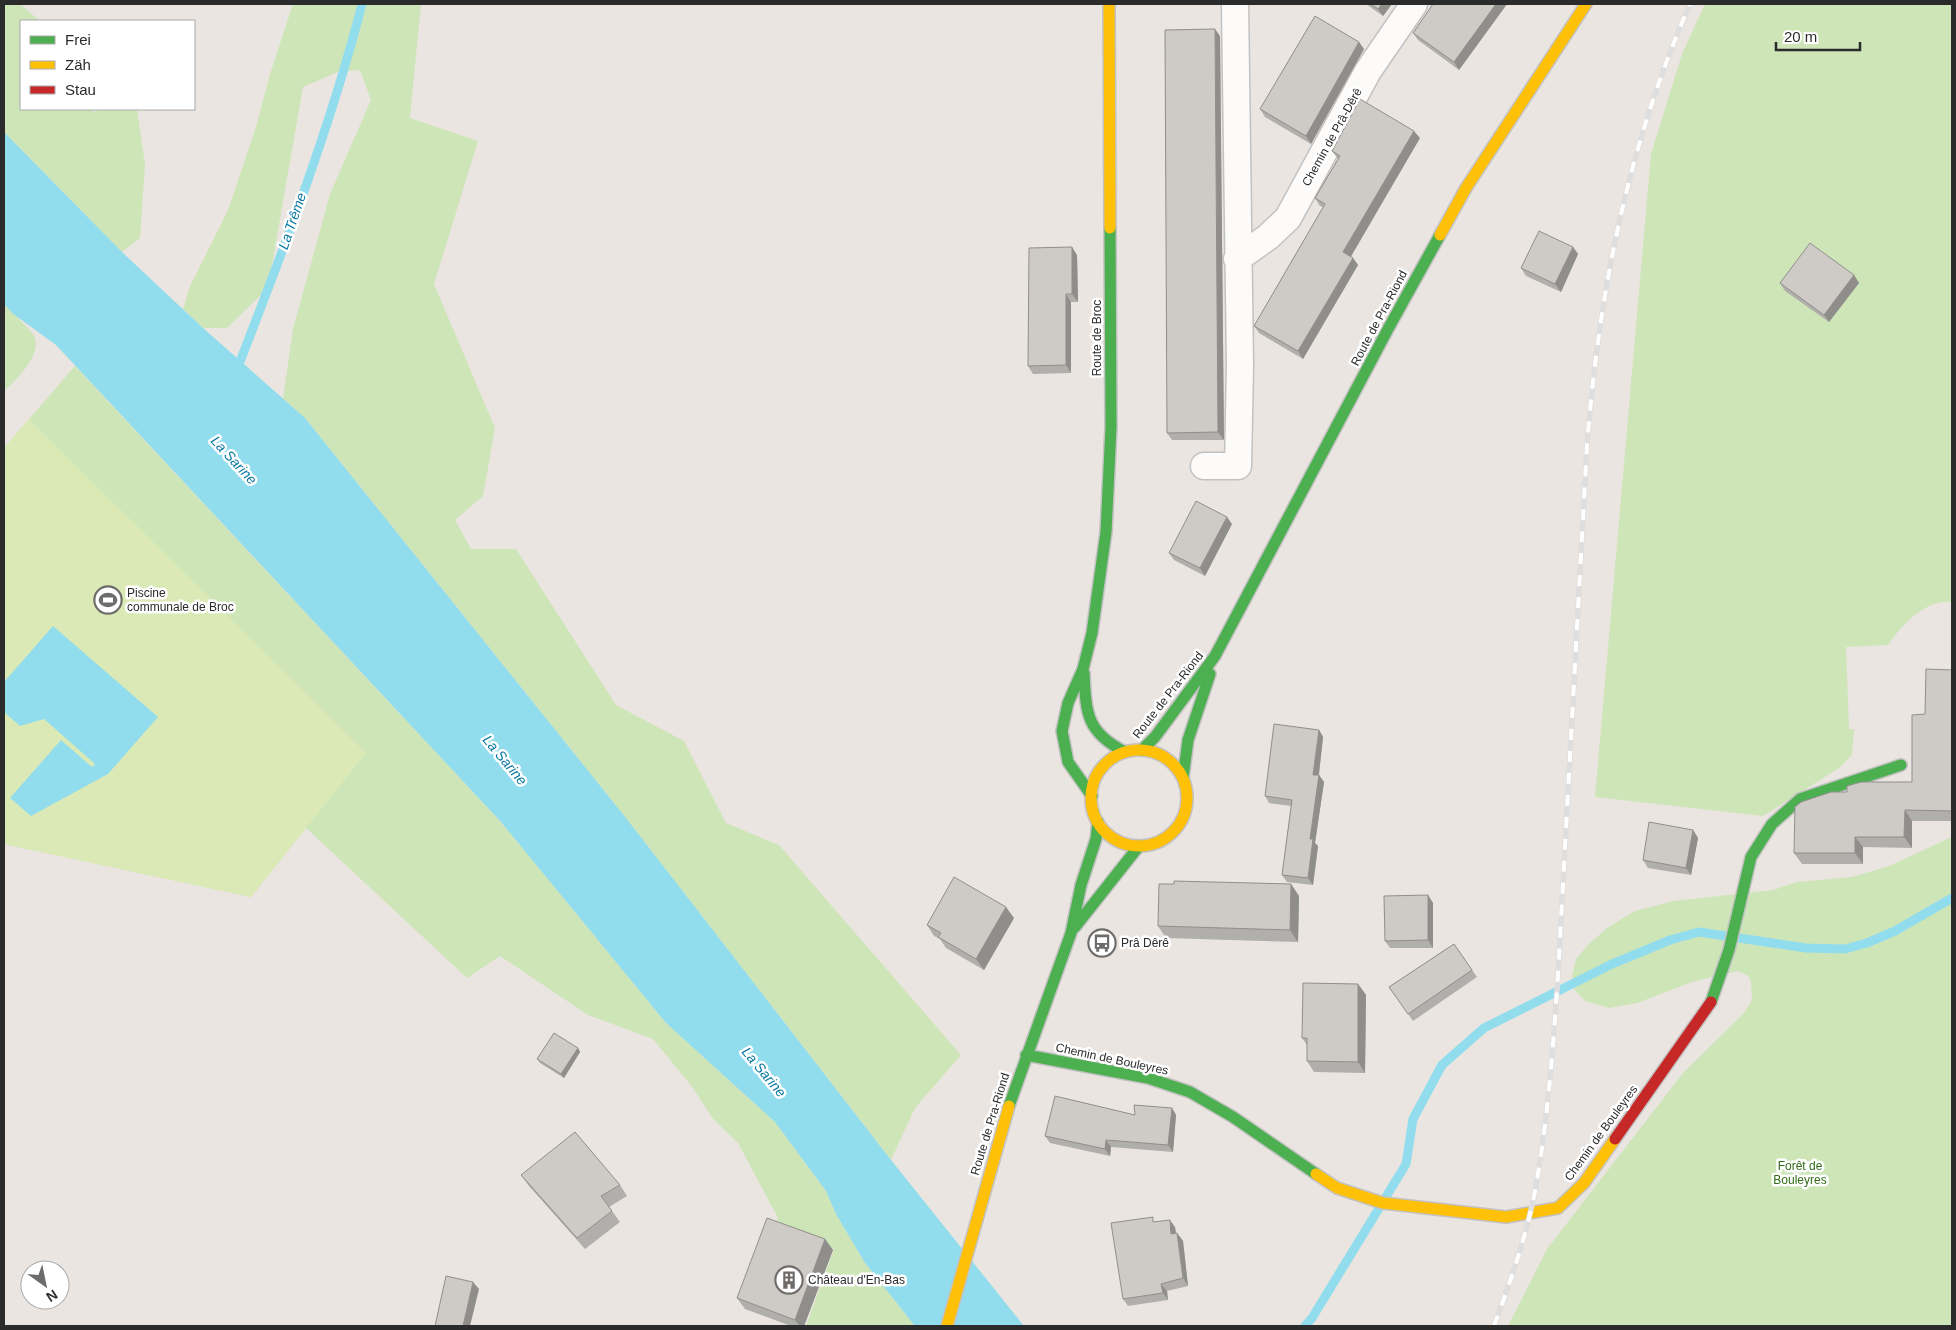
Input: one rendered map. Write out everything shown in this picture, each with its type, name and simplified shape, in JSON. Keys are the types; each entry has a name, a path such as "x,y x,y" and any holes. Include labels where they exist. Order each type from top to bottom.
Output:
{"main road":[{"name":"Route de Broc","path":"1092,796 1068,762 1062,731 1068,703 1083,669 1096,608 1106,532 1110,428 1111,262 1109,4"},
{"name":"Route de Pra-Riond","path":"1142,750 1155,737 1215,656 1388,329 1466,188 1586,4"},
{"name":"Route de Pra-Riond","path":"1071,933 1139,846 1153,844 1165,838 1181,822 1187,800 1183,778 1188,740 1215,656"},
{"name":"Route de Broc","path":"1083,669 1090,723 1109,746 1125,752"},
{"name":"Route de Pra-Riond","path":"947,1326 1013,1090 1071,933 1080,886 1096,839 1098,822 1095,816 1092,796 1094,782 1101,770 1111,760 1125,752 1142,750 1155,753 1169,760 1183,778"},
{"name":"Chemin de Bouleyres","path":"1026,1055 1148,1078 1190,1092 1233,1117 1337,1188 1383,1203 1506,1217 1558,1208 1584,1183 1712,1000 1729,950 1751,857 1772,824 1800,799 1901,765"},
{"path":"1098,822 1107,833 1119,841 1139,846"}],"street":[{"path":"1204,466 1238,466 1240,364 1237,259 1235,4"},
{"name":"Chemin de Prâ-Dêrê","path":"1237,259 1268,238 1288,218 1368,71 1414,4"}],"green space":[{"path":"4,4 20,4 39,20 20,20 20,110 93,110 94,112 99,110 137,110 145,164 140,238 122,252 4,132"},
{"path":"293,4 421,4 410,118 478,141 434,284 495,428 483,496 455,520 471,549 516,549 616,705 684,741 726,823 779,845 961,1055 915,1108 891,1160 626,818 305,418 283,399 293,329 330,194 371,100 360,70 338,72 303,87 268,288 227,328 203,328 183,309 190,286 228,210 256,127 270,74"},
{"path":"1705,4 1952,4 1952,602 1942,602 1933,605 1915,615 1900,629 1888,645 1846,647 1849,729 1854,729 1852,755 1839,768 1763,816 1595,797 1651,154 1682,54"},
{"path":"4,304 32,333 36,343 35,351 27,366 4,391"},
{"path":"75,366 501,822 666,1023 775,1122 826,1191 836,1214 865,1263 915,1326 806,1326 834,1249 778,1225 777,1216 738,1143 713,1119 693,1088 653,1039 588,1015 500,956 467,978 306,828 251,897 4,844 4,448"},
{"name":"Piscine communale de Broc","path":"29,419 366,753 251,897 4,844 4,448"},
{"name":"Forêt de Bouleyres","path":"1952,837 1952,1326 1508,1326 1547,1249 1683,1073 1744,1013 1752,1000 1751,981 1748,976 1738,971 1692,982 1637,1003 1609,1008 1585,1001 1574,989 1572,976 1576,959 1588,945 1607,928 1635,911 1674,901 1773,890 1797,882 1852,877 1889,866"}],"water":[{"name":"La Sarine","path":"4,132 122,252 203,328 305,418 626,818 891,1160 1024,1326 915,1326 865,1263 836,1214 826,1191 775,1122 666,1023 501,822 56,345 12,313 4,304"},
{"path":"53,626 158,717 108,774 31,816 10,798 61,740 92,767 95,764 44,719 20,726 4,712 4,682"}],"building":[{"path":"1371,4 1382,4 1378,9"},
{"path":"1433,4 1496,4 1454,62 1413,33"},
{"path":"1315,16 1359,42 1306,136 1260,109"},
{"path":"1215,29 1218,432 1167,433 1165,30"},
{"path":"1360,99 1414,131 1343,252 1353,258 1298,351 1254,326 1325,204 1315,198 1340,156 1332,151"},
{"path":"1539,231 1573,247 1555,284 1521,268"},
{"path":"1810,243 1854,275 1824,315 1780,283"},
{"path":"1072,247 1072,294 1066,294 1066,365 1028,366 1029,248"},
{"path":"1196,501 1227,517 1200,568 1169,553"},
{"path":"1926,669 1952,670 1952,811 1905,810 1904,837 1855,837 1855,853 1794,853 1795,807 1801,802 1831,792 1847,792 1847,786 1861,782 1912,782 1912,715 1925,714"},
{"path":"1274,724 1319,730 1313,775 1319,775 1310,839 1313,839 1308,878 1282,875 1292,800 1265,796"},
{"path":"1649,822 1693,830 1686,868 1643,860"},
{"path":"954,877 1006,907 976,959 938,937 941,933 927,925"},
{"path":"1174,881 1291,884 1290,930 1158,926 1159,884 1174,884"},
{"path":"1428,895 1428,940 1385,941 1384,896"},
{"path":"1454,944 1472,970 1408,1014 1389,987"},
{"path":"1303,983 1358,984 1358,1062 1307,1061 1307,1038 1302,1038"},
{"path":"554,1033 578,1048 561,1074 537,1059"},
{"path":"1055,1096 1135,1115 1134,1105 1172,1108 1168,1145 1106,1140 1105,1149 1045,1136"},
{"path":"575,1132 620,1185 601,1196 612,1211 577,1238 521,1175"},
{"path":"1153,1217 1153,1222 1170,1220 1171,1234 1177,1233 1183,1278 1161,1284 1163,1293 1123,1299 1111,1223"},
{"name":"Château d'En-Bas","path":"767,1218 825,1239 795,1320 737,1298"},
{"path":"446,1276 473,1282 463,1326 435,1326"}],"waterway":[{"name":"La Trême","path":"236,372 288,235 320,143 362,4"},
{"path":"1305,1326 1312,1318 1406,1164 1413,1119 1442,1065 1484,1028 1612,964 1670,940 1699,932 1806,948 1845,949 1867,943 1895,931 1952,898"}],"railway":[{"path":"1494,1326 1527,1226 1540,1164 1547,1111 1558,975 1587,445 1599,331 1620,220 1633,165 1668,57 1690,4"}],"traffic: fast":[{"path":"1092,796 1068,762 1062,731 1068,703 1083,669 1092,633 1106,532 1111,427 1110,228"},
{"path":"1142,750 1155,737 1215,656 1388,329 1440,235"},
{"path":"1084,673 1088,710 1095,729 1112,745 1125,752"},
{"path":"1183,778 1188,740 1210,674"},
{"path":"1711,1002 1729,950 1751,857 1772,824 1800,799 1901,765"},
{"path":"1009,1106 1071,933 1081,885 1096,839 1098,822"},
{"path":"1075,927 1139,846"},
{"path":"1026,1055 1148,1078 1190,1092 1233,1117 1316,1174"}],"traffic: slow":[{"path":"1109,4 1110,228"},
{"path":"1440,235 1466,188 1586,4"},
{"path":"1139,750 1157,754 1173,764 1183,780 1187,798 1183,816 1173,832 1157,842 1139,846 1121,842 1105,832 1095,816 1091,798 1095,780 1105,764 1121,754 1139,750"},
{"path":"947,1326 1009,1106"},
{"path":"1316,1174 1337,1188 1383,1203 1506,1217 1558,1208 1584,1183 1615,1139"}],"traffic: jam":[{"path":"1615,1139 1711,1002"}],"place":[{"name":"Piscine communale de Broc","path":"108,600"},
{"name":"Prâ Dêrê","path":"1102,943"},
{"name":"Château d'En-Bas","path":"789,1280"}]}
